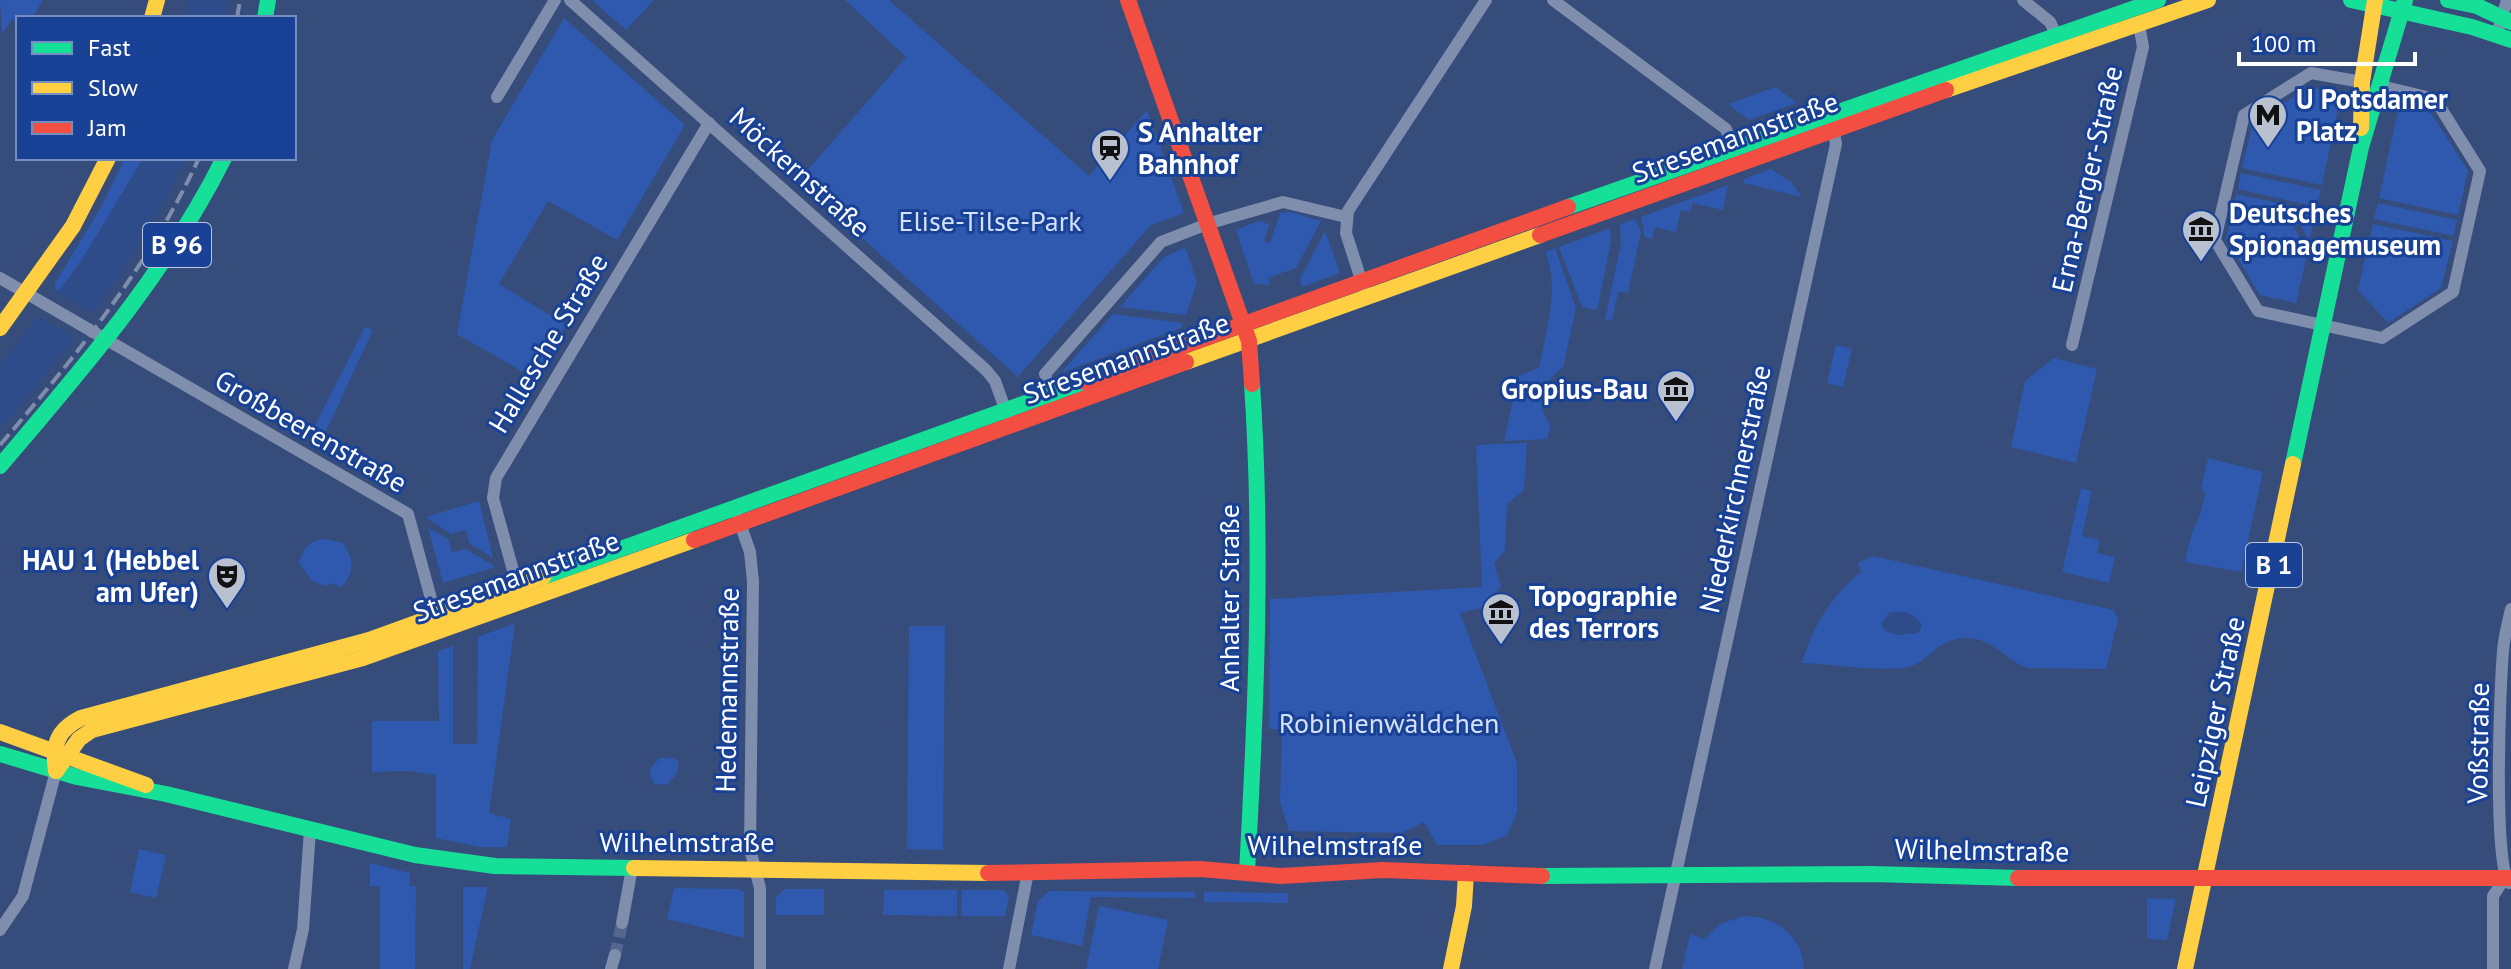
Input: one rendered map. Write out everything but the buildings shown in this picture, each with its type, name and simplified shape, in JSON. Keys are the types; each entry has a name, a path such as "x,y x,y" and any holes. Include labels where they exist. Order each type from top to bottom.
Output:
{"main road":[{"name":"Anhalter Straße","path":"1128,0 1248,333 1256,425 1253,770 1247,872"},
{"name":"Stresemannstraße","path":"56,771 79,739 92,730 363,658 438,624 1248,333 1368,299 1507,239 1832,121 2060,43 2158,0"},
{"name":"Stresemannstraße","path":"2060,43 2139,24 2206,0"},
{"path":"2351,0 2403,6 2505,29"},
{"path":"2448,0 2477,6 2505,29"},
{"name":"B 1","path":"2361,147 2362,82 2375,3"},
{"name":"B 1","path":"2325,326 2361,147 2403,6"},
{"path":"0,328 73,226 107,160"},
{"name":"B 96","path":"0,466 107,339 175,248 223,160"},
{"name":"Stresemannstraße","path":"1248,333 1362,282 1507,239"},
{"path":"1396,270 1403,286"},
{"name":"Leipziger Straße","path":"2185,969 2325,326"},
{"name":"Stresemannstraße","path":"52,749 60,730 81,718 438,624"},
{"name":"Wilhelmstraße","path":"0,732 166,794 310,830 475,865 1131,873 1164,869 1324,876 1383,870 1677,876 1794,873 1946,878 2509,881"},
{"path":"52,749 56,771"},
{"name":"Wilhelmstraße","path":"0,754 124,789 166,794"},
{"path":"1451,969 1464,906 1466,873"}],"street":[{"path":"497,97 555,0"},
{"name":"Möckernstraße","path":"570,0 986,370 995,381 1008,419"},
{"path":"1368,299 1347,239 1346,217 1486,0"},
{"path":"1553,0 1726,129 1736,156"},
{"path":"2023,0 2044,16 2060,43"},
{"path":"2505,29 2507,0"},
{"name":"Erna-Berger-Straße","path":"2072,345 2143,47 2139,24"},
{"path":"2362,82 2311,73 2244,115 2215,235 2216,244 2258,311 2388,337 2449,297 2454,288 2479,166 2435,99 2381,86"},
{"name":"Niederkirchnerstraße","path":"1655,969 1836,144 1832,121"},
{"name":"Hallesche Straße","path":"520,595 493,498 496,478 709,123"},
{"path":"1054,403 1045,374 1161,242 1210,223 1286,202 1346,217"},
{"path":"0,278 27,294"},
{"name":"Großbeerenstraße","path":"27,294 202,398 408,514 438,624"},
{"name":"Hedemannstraße","path":"737,516 750,552 753,581 750,849 760,888 760,969"},
{"name":"Voßstraße","path":"2509,881 2501,848 2502,695 2503,650 2511,609"},
{"path":"0,930 23,896 56,771"},
{"path":"294,969 303,929 305,866 310,830"},
{"path":"622,923 632,868"},
{"path":"1009,969 1028,872"},
{"path":"2493,969 2493,896 2509,881"},
{"path":"611,969 615,955"}],"green space":[{"path":"0,0 43,0 33,16 16,16 16,21 12,19 2,34"},
{"path":"592,0 654,0 626,30"},
{"name":"Elise-Tilse-Park","path":"845,0 889,0 1089,176 1147,110 1184,213 1150,226 1018,377 798,181 906,57"},
{"path":"564,18 685,125 617,240 548,201 499,284 566,325 535,379 457,334 492,140"},
{"path":"1775,87 1797,103 1749,120 1728,104"},
{"path":"2309,87 2341,94 2322,185 2242,168 2253,123"},
{"path":"2399,106 2431,113 2468,171 2458,215 2379,198"},
{"path":"124,160 142,160 108,222 58,293 54,285 100,209"},
{"path":"1771,169 1791,182 1802,197 1743,183 1744,179"},
{"path":"2241,173 2321,190 2317,207 2238,189"},
{"path":"1728,185 1723,210 1692,203 1691,212 1681,210 1676,232 1655,227 1652,239 1645,238 1641,217"},
{"path":"2236,194 2316,211 2309,241 2300,224 2294,227 2308,252 2296,303 2260,295 2226,239"},
{"path":"2378,203 2457,220 2454,236 2374,219"},
{"path":"1290,212 1321,221 1296,268 1268,278 1270,285 1254,284 1236,230 1258,221 1269,224 1264,241 1270,243 1280,213"},
{"path":"1635,219 1641,232 1628,293 1618,292 1612,321 1605,320 1621,243 1620,224"},
{"path":"2373,224 2453,241 2441,288 2388,323 2358,290"},
{"path":"1610,228 1611,241 1597,310 1582,307 1559,247"},
{"path":"1325,231 1340,273 1302,287 1300,279"},
{"path":"1185,247 1197,282 1186,315 1120,307 1163,258"},
{"path":"1555,248 1576,308 1563,368 1545,386 1543,394 1543,409 1551,425 1547,439 1504,441 1518,376 1539,368 1552,295 1546,252"},
{"path":"1113,314 1183,323 1181,328 1061,373"},
{"path":"365,327 373,330 322,440 312,431"},
{"path":"1836,345 1852,349 1843,387 1827,383"},
{"path":"2054,358 2097,369 2076,463 2011,447 2025,381"},
{"name":"Robinienwäldchen","path":"1527,443 1524,490 1507,504 1505,550 1494,564 1501,587 1485,607 1460,613 1517,763 1517,812 1507,835 1483,845 1437,845 1424,822 1402,833 1289,831 1280,802 1282,729 1269,729 1270,599 1482,587 1476,445"},
{"path":"2208,458 2263,472 2241,572 2185,562 2204,501 2205,494 2201,488"},
{"path":"2081,488 2092,491 2082,536 2100,540 2097,553 2115,557 2109,583 2062,572"},
{"path":"479,501 493,558 469,543 466,530 451,534 426,517"},
{"path":"428,528 448,539 452,552 466,549 496,567 443,583"},
{"path":"326,539 343,543 350,555 351,571 341,588 333,583 325,586 312,581 299,563 308,545"},
{"path":"1873,556 2114,610 2118,620 2106,669 2029,668 1982,641 1962,638 1942,645 1912,666 1902,668 1802,663 1824,613 1861,572 1858,563"},
{"path":"515,623 489,813 511,819 507,847 480,847 436,838 436,775 409,771 372,772 372,721 439,721 438,651 453,646 453,744 477,744 478,637"},
{"path":"909,626 945,626 943,850 907,849"},
{"path":"660,758 674,758 679,763 677,773 667,785 654,784 649,770"},
{"path":"139,849 166,855 156,898 130,892"},
{"path":"370,863 410,873 410,886 416,886 415,969 380,969 380,887 370,886"},
{"path":"463,887 488,887 470,969 463,969"},
{"path":"674,888 739,889 744,893 744,938 667,919"},
{"path":"785,889 824,889 824,915 776,915 776,897"},
{"path":"884,890 957,890 957,916 883,915"},
{"path":"962,890 1004,890 1009,897 1005,916 961,916"},
{"path":"1049,891 1195,892 1195,898 1091,897 1082,946 1031,935 1038,901"},
{"path":"1204,892 1288,893 1288,903 1204,902"},
{"path":"2147,898 2176,899 2167,940 2147,939"},
{"path":"1099,906 1168,920 1158,969 1086,969"},
{"path":"1744,916 1767,920 1786,930 1799,947 1804,969 1682,969 1690,934 1704,939 1720,924"}],"shaded area":[{"path":"188,0 228,0 225,16 186,16"},
{"path":"142,160 185,160 125,267 53,365 0,429 0,365 78,266"},
{"path":"1890,612 1904,612 1916,618 1922,626 1918,633 1897,635 1885,631 1881,624"}],"pier":[{"path":"54,291 95,315 77,339 36,316"}],"tunnel":[{"path":"615,955 622,923"}],"railway":[{"path":"237,16 240,0"},
{"path":"0,445 110,308 158,236 198,160"}],"traffic: fast":[{"path":"265,16 268,0"},
{"path":"1568,207 2158,0"},
{"path":"2351,0 2472,27 2511,40"},
{"path":"2293,464 2361,147 2405,0"},
{"path":"2448,0 2477,6 2511,22"},
{"path":"0,466 150,281 223,160"},
{"path":"543,577 1084,382"},
{"path":"1247,872 1257,628 1257,506 1252,384"},
{"path":"0,754 77,777 166,794 415,855 495,866 634,868"},
{"path":"1542,876 1872,874 2018,878"}],"traffic: slow":[{"path":"153,16 157,0"},
{"path":"1946,90 2208,0"},
{"path":"2361,128 2362,82 2375,0"},
{"path":"0,328 73,226 107,160"},
{"path":"1186,362 1540,235"},
{"path":"2185,969 2293,464"},
{"path":"56,771 79,739 92,730 363,658 694,540"},
{"path":"56,771 58,739 66,728 81,718 369,640 543,577"},
{"path":"0,732 146,785"},
{"path":"634,868 988,873"},
{"path":"1451,969 1464,906 1466,873"}],"traffic: jam":[{"path":"1128,0 1249,341 1252,384"},
{"path":"1540,235 1946,90"},
{"path":"1084,382 1568,207"},
{"path":"694,540 1186,362"},
{"path":"988,873 1200,869 1281,876 1383,870 1542,876"},
{"path":"2018,878 2511,878"}],"place":[{"name":"U Potsdamer Platz","path":"2268,149"},
{"name":"S Anhalter Bahnhof","path":"1110,182"},
{"name":"Deutsches Spionagemuseum","path":"2201,263"},
{"name":"Gropius-Bau","path":"1676,423"},
{"name":"HAU 1 (Hebbel am Ufer)","path":"227,610"},
{"name":"Topographie des Terrors","path":"1501,646"}]}
